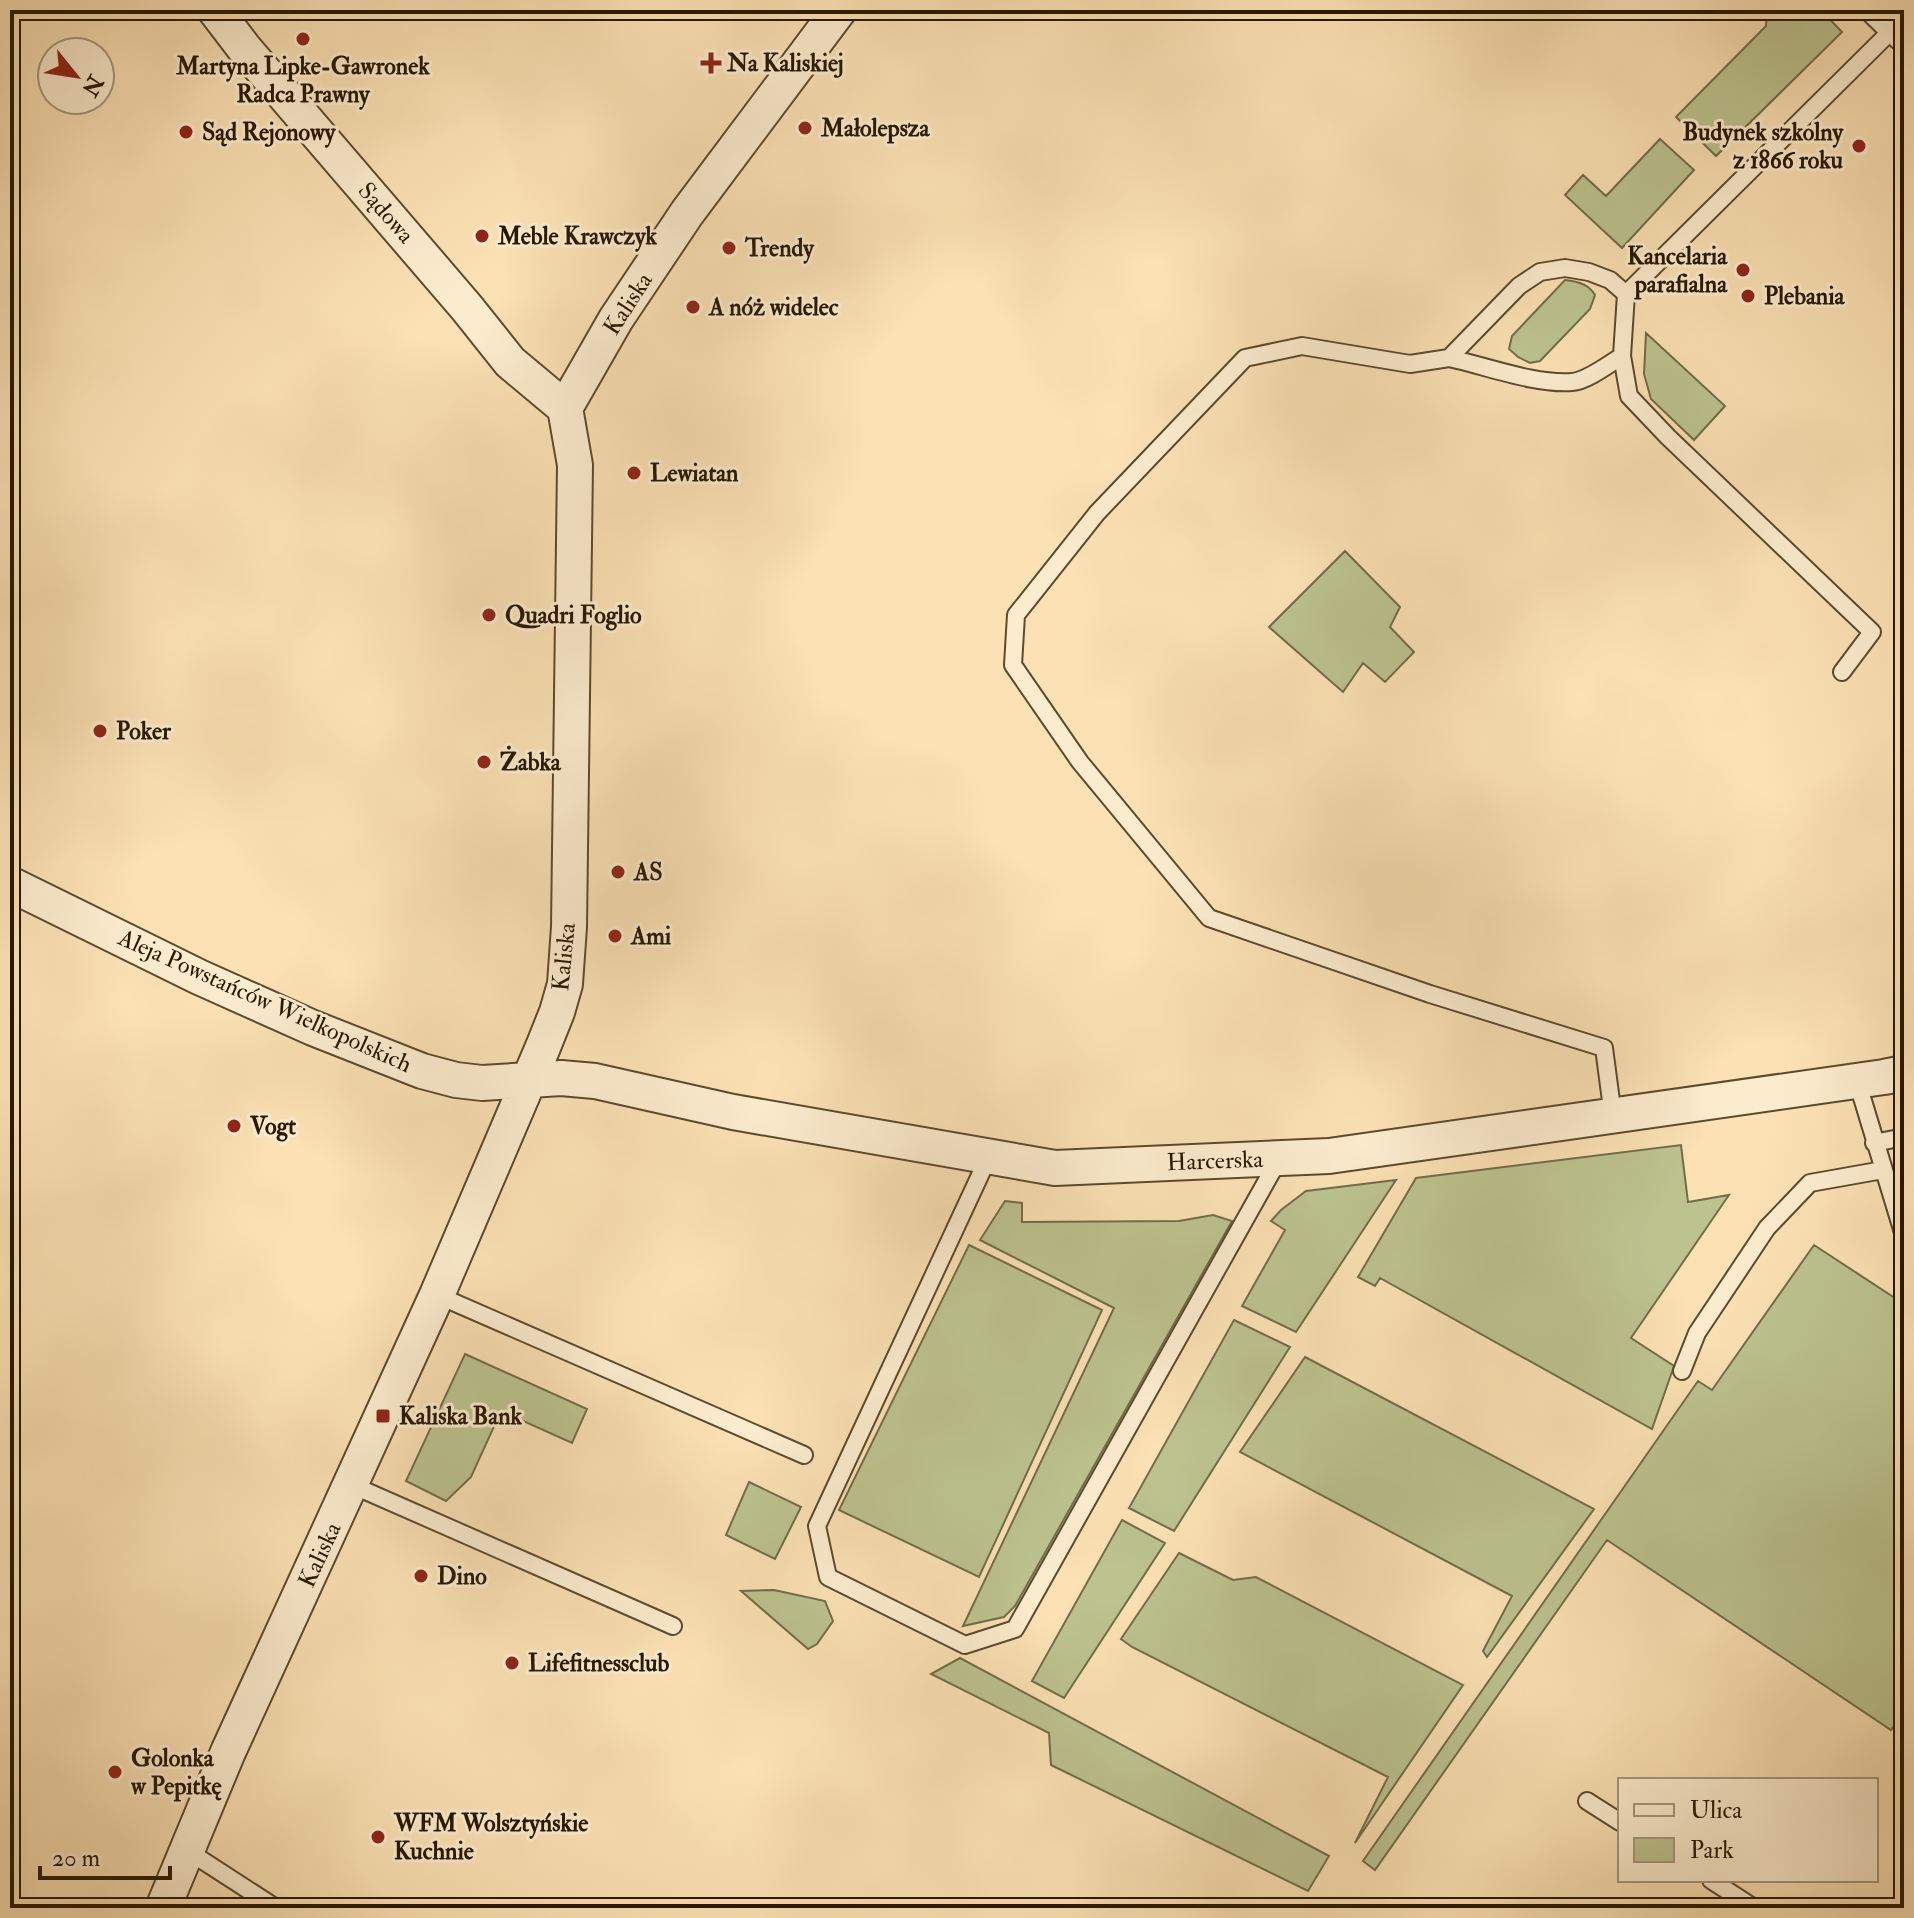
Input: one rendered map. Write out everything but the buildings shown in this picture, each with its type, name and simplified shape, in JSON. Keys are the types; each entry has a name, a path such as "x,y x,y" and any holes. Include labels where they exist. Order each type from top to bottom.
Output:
{"street":[{"name":"Sądowa","path":"215,10 510,362 565,408"},
{"name":"Kaliska","path":"163,1908 228,1752 352,1485 492,1170 557,1012 565,984 569,927 575,465 565,408 616,319 687,213 839,10"},
{"name":"Aleja Powstańców Wielkopolskich","path":"10,884 199,977 390,1059 456,1080 482,1083 529,1081"},
{"name":"Harcerska","path":"529,1081 561,1078 595,1081 733,1112 1055,1168 1329,1156 1904,1073"}],"lane":[{"path":"1842,672 1872,632 1629,396 1622,356 1626,294 1893,23"},
{"path":"1449,358 1519,286 1540,272 1565,268 1589,272 1610,280 1626,294"},
{"path":"1613,1116 1604,1048 1430,994 1209,918 1080,762 1013,665 1016,615 1097,513 1245,358 1302,346 1410,364 1449,358 1535,379 1575,382 1622,356"},
{"path":"1857,1081 1904,1236"},
{"path":"1874,1143 1904,1137"},
{"path":"989,1156 817,1526 828,1577 965,1645 1015,1629 1279,1159"},
{"path":"1682,1371 1697,1333 1767,1228 1810,1183 1883,1170"},
{"path":"437,1295 804,1455"},
{"path":"352,1485 673,1626"},
{"path":"1587,1801 1618,1821"},
{"path":"188,1851 276,1908"},
{"path":"1714,1882 1754,1908"}],"green space":[{"path":"1767,10 1821,10 1842,32 1716,156 1676,117 1766,26"},
{"path":"1660,139 1694,170 1622,248 1565,195 1583,175 1606,196"},
{"path":"1565,280 1582,284 1592,291 1595,295 1590,309 1540,361 1530,363 1518,357 1509,349 1512,336"},
{"path":"1646,333 1725,406 1694,440 1651,399 1644,374"},
{"path":"1345,551 1400,607 1390,627 1414,652 1385,682 1363,663 1343,692 1269,627"},
{"path":"1681,1145 1688,1202 1729,1195 1631,1338 1674,1366 1652,1429 1380,1278 1375,1286 1358,1277 1416,1178"},
{"path":"1396,1180 1296,1332 1242,1306 1285,1230 1271,1221 1281,1210 1306,1191"},
{"path":"1005,1201 1022,1203 1022,1222 1179,1221 1213,1215 1232,1221 1015,1606 1004,1617 963,1626 1114,1308 980,1240"},
{"path":"969,1245 1102,1310 979,1577 839,1510"},
{"path":"1814,1245 1904,1304 1904,1710 1891,1730 1607,1540 1375,1870 1363,1861 1698,1381 1712,1390"},
{"path":"1234,1320 1290,1347 1174,1531 1129,1508"},
{"path":"465,1354 587,1409 572,1443 501,1411 471,1477 446,1501 406,1481"},
{"path":"1305,1357 1594,1509 1487,1657 1483,1651 1512,1596 1240,1452"},
{"path":"749,1482 801,1507 775,1559 726,1535"},
{"path":"1122,1520 1165,1543 1064,1698 1032,1681"},
{"path":"1179,1553 1233,1580 1256,1577 1463,1685 1355,1843 1388,1777 1121,1639"},
{"path":"774,1590 825,1601 833,1621 817,1644 808,1649 741,1591"},
{"path":"960,1658 1329,1856 1308,1891 1051,1765 1049,1733 931,1674"}],"place":[{"name":"Martyna Lipke-Gawronek Radca Prawny","path":"303,39"},
{"name":"Na Kaliskiej","path":"711,63"},
{"name":"Małolepsza","path":"805,128"},
{"name":"Sąd Rejonowy","path":"186,132"},
{"name":"Budynek szkolny z 1866 roku","path":"1859,146"},
{"name":"Meble Krawczyk","path":"482,236"},
{"name":"Trendy","path":"729,248"},
{"name":"Kancelaria parafialna","path":"1743,270"},
{"name":"Plebania","path":"1748,296"},
{"name":"A nóż widelec","path":"693,307"},
{"name":"Lewiatan","path":"634,473"},
{"name":"Quadri Foglio","path":"489,615"},
{"name":"Poker","path":"100,731"},
{"name":"Żabka","path":"484,762"},
{"name":"AS","path":"618,872"},
{"name":"Ami","path":"615,936"},
{"name":"Vogt","path":"234,1126"},
{"name":"Kaliska Bank","path":"383,1416"},
{"name":"Dino","path":"421,1576"},
{"name":"Lifefitnessclub","path":"512,1663"},
{"name":"Golonka w Pepitkę","path":"115,1772"},
{"name":"WFM Wolsztyńskie Kuchnie","path":"378,1837"}]}
